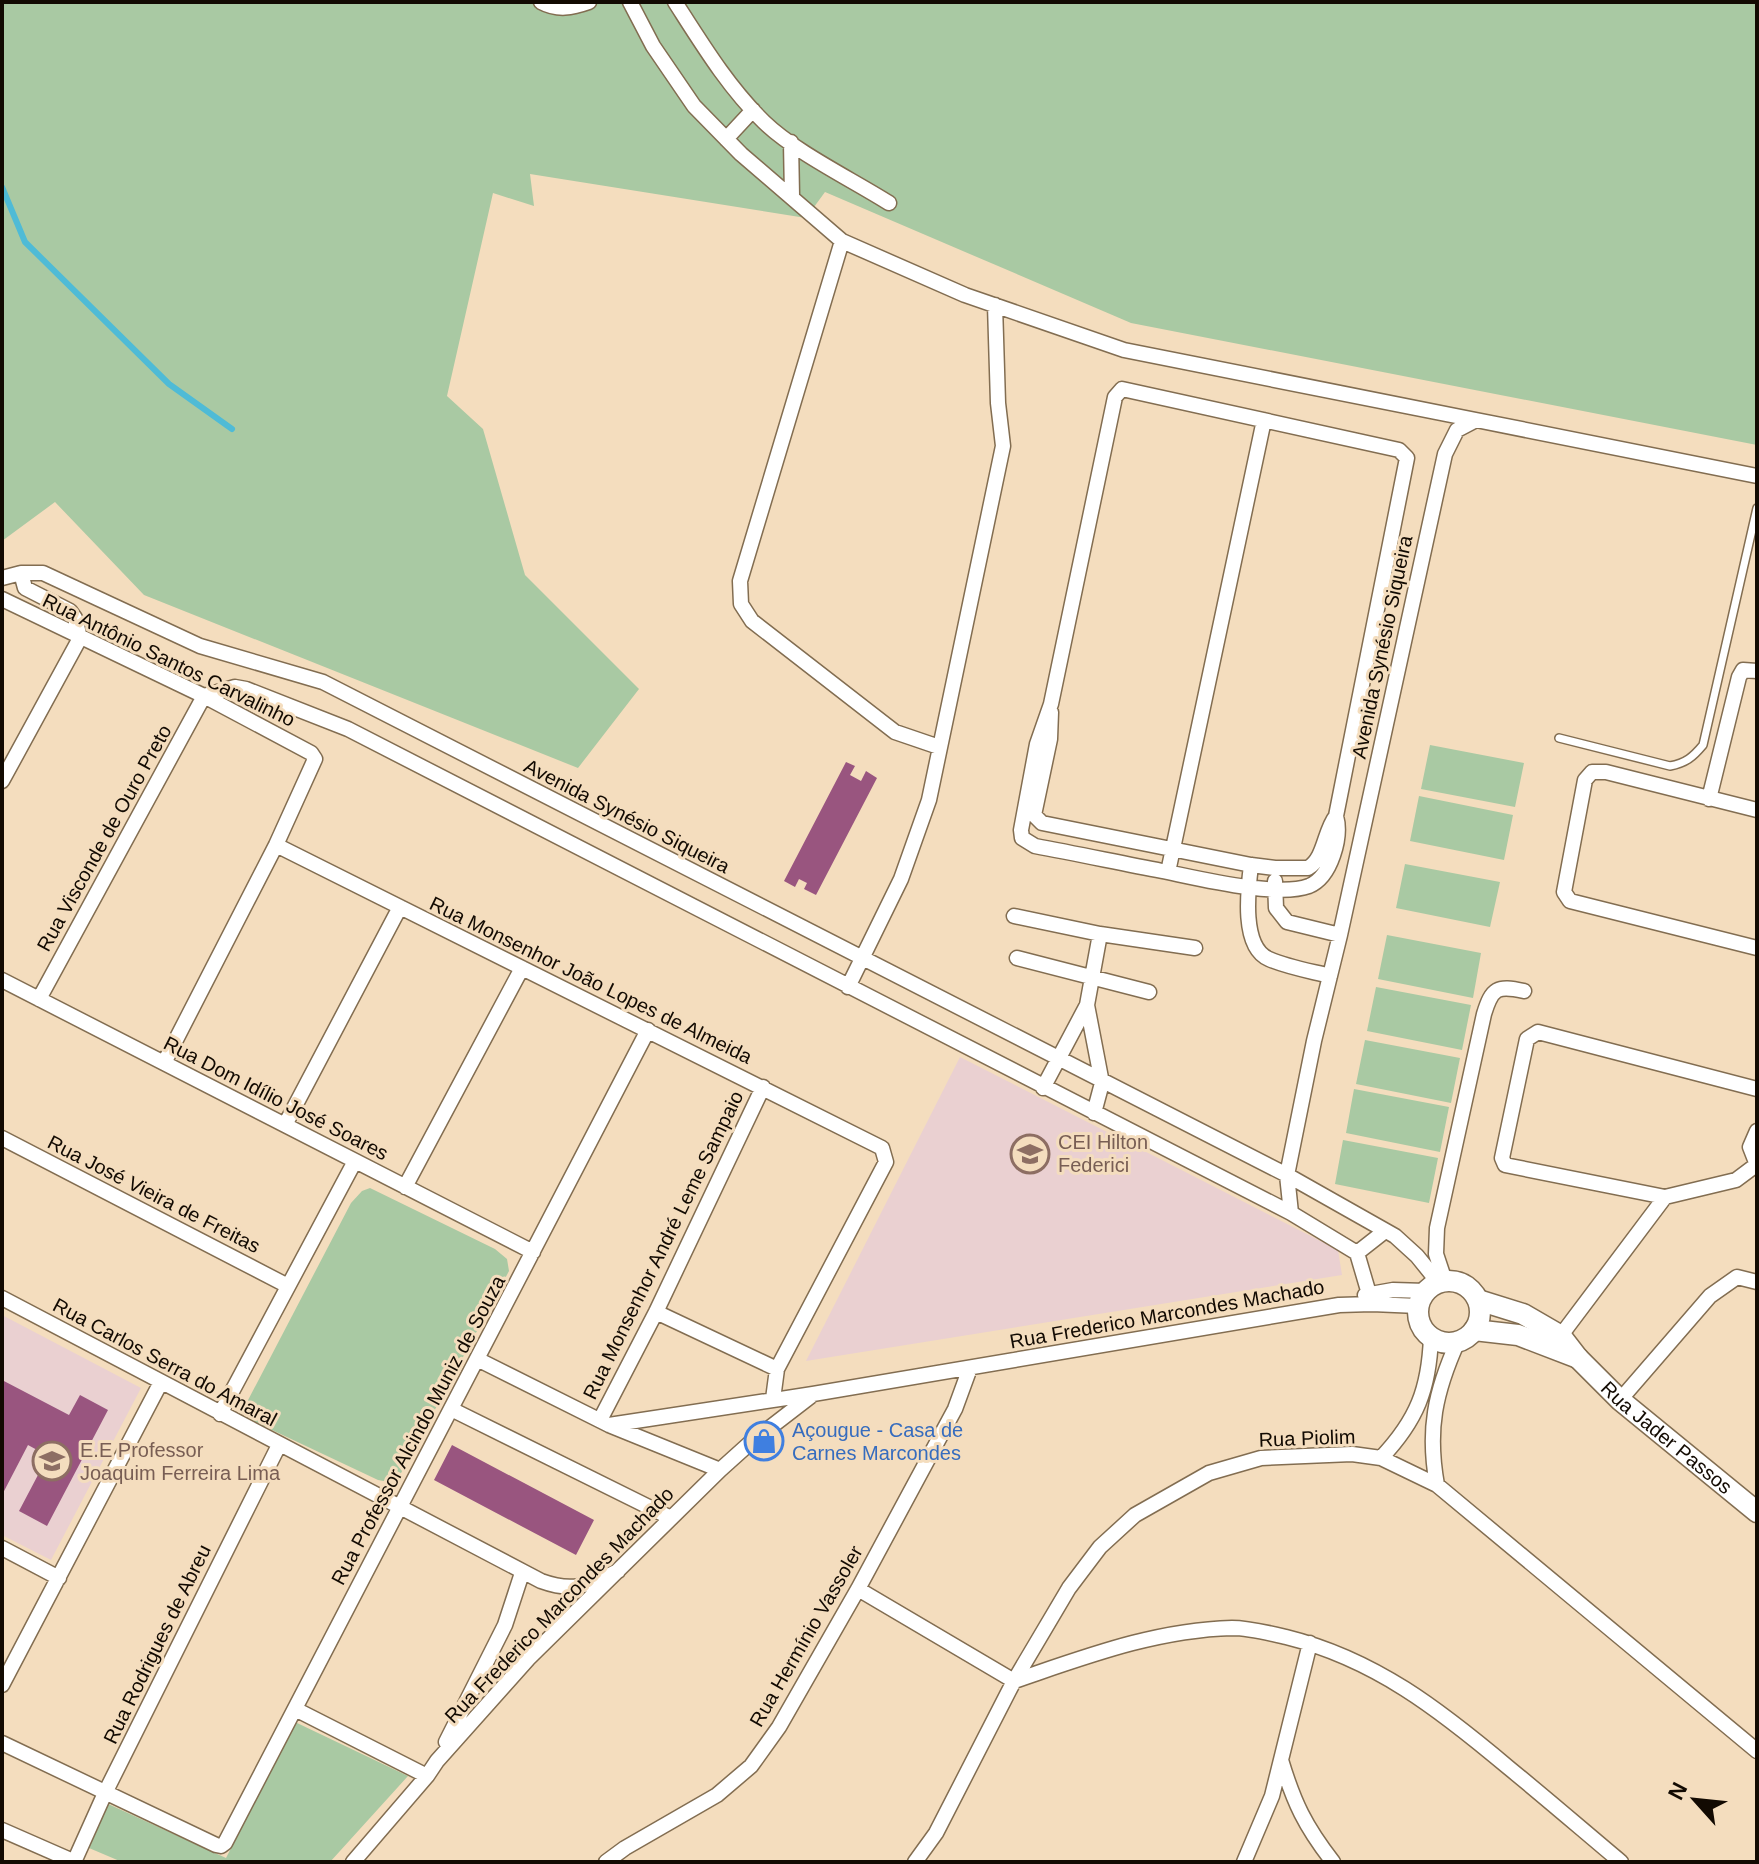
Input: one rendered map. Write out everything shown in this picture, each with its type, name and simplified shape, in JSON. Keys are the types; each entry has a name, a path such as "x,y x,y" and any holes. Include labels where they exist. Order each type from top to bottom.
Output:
{"street":[{"path":"541,2 566,9 589,2"},
{"path":"630,2 653,46 694,106 726,139 842,241 995,305 1124,350 1757,476"},
{"path":"675,2 735,91 766,124 889,203"},
{"path":"726,139 753,110"},
{"path":"791,142 792,196"},
{"path":"842,241 740,581 741,604 752,621 895,732 939,747"},
{"path":"848,987 906,866 929,800 1003,446 996,377 995,305"},
{"path":"1122,389 1264,420 1399,450 1407,458 1336,816 1338,831 1330,862 1321,879 1307,887 1248,888 1035,846 1022,838 1021,830 1037,744 1051,704 1118,391 1122,389"},
{"path":"1168,872 1264,420"},
{"name":"Avenida Synésio Siqueira","path":"1291,1213 1287,1175 1445,454 1457,430 1476,420"},
{"path":"2,578 21,573 25,588 70,611 80,638 2,781"},
{"name":"Avenida Synésio Siqueira","path":"21,573 43,573 200,646 323,682 1287,1175 1385,1231 1417,1256 1432,1290"},
{"name":"Rua Antônio Santos Carvalinho","path":"2,599 204,696 311,753 315,759 276,845"},
{"path":"1709,799 1739,677 1743,670 1757,671"},
{"path":"204,696 235,687 246,689 348,729 1291,1213 1357,1253 1372,1298"},
{"name":"Rua Visconde de Ouro Preto","path":"39,999 204,696"},
{"path":"1051,704 1050,739 1034,815 1037,820 1251,865 1308,868 1313,865 1327,829 1336,816"},
{"path":"1757,810 1606,772 1592,772 1585,780 1565,896 1570,901 1757,948"},
{"path":"164,1063 276,845"},
{"name":"Rua Monsenhor João Lopes de Almeida","path":"276,845 882,1148 886,1162 777,1369"},
{"path":"1251,865 1248,888 1251,940 1257,951 1267,959 1330,976"},
{"path":"1275,868 1276,908 1287,922 1340,935"},
{"path":"285,1125 400,907"},
{"path":"1014,916 1100,934 1195,948"},
{"path":"1043,1088 1087,1005 1100,934"},
{"path":"1017,958 1149,992"},
{"path":"405,1187 522,968"},
{"name":"Rua Dom Idílio José Soares","path":"2,980 533,1252"},
{"path":"1524,991 1505,987 1496,989 1484,1014 1437,1228 1432,1290 1420,1324 1431,1337 1449,1343 1466,1335 1518,1335 1557,1342 1665,1197"},
{"path":"1087,1005 1102,1083 1094,1113"},
{"name":"Rua Professor Alcindo Muniz de Souza","path":"105,1793 221,1846 648,1030"},
{"path":"1757,1089 1538,1032 1527,1039 1502,1158 1505,1165 1665,1197 1736,1180 1757,1165 1750,1147 1757,1131"},
{"name":"Rua Monsenhor André Leme Sampaio","path":"604,1422 763,1087"},
{"name":"Rua José Vieira de Freitas","path":"2,1138 288,1286"},
{"path":"220,1414 355,1161"},
{"path":"1357,1253 1385,1231"},
{"path":"1620,1400 1710,1296 1737,1277 1757,1282"},
{"path":"1432,1290 1453,1281 1468,1287 1478,1300 1480,1310 1434,1408 1431,1457 1437,1485"},
{"name":"Rua Frederico Marcondes Machado","path":"604,1422 813,1394 1432,1290"},
{"name":"Rua Carlos Serra do Amaral","path":"2,1298 522,1573 556,1587 573,1588 591,1584 618,1571"},
{"name":"Rua Jader Passos","path":"1478,1300 1523,1314 1578,1358 1620,1400 1757,1512"},
{"path":"656,1312 777,1369 773,1399"},
{"path":"1381,1458 1397,1442 1419,1405 1430,1363 1431,1337"},
{"path":"477,1359 604,1422 720,1470"},
{"name":"Rua Hermínio Vassoler","path":"606,1862 717,1795 751,1766 779,1727 858,1589 955,1409 970,1368"},
{"path":"2,1685 161,1382"},
{"name":"Rua Frederico Marcondes Machado","path":"353,1862 528,1659 720,1470 813,1394"},
{"path":"451,1409 671,1518"},
{"name":"Rua Rodrigues de Abreu","path":"75,1862 105,1793 279,1445"},
{"name":"Rua Piolim","path":"915,1862 936,1833 1014,1681 1069,1588 1100,1547 1135,1515 1209,1473 1261,1458 1352,1454 1381,1458 1437,1485 1757,1751"},
{"path":"2,1548 59,1578"},
{"path":"437,1761 505,1625 522,1573"},
{"path":"858,1589 1014,1681 1124,1644 1180,1632 1235,1628 1310,1643 1358,1662 1444,1713 1621,1862"},
{"path":"1244,1862 1272,1796 1310,1643"},
{"path":"295,1709 427,1776"},
{"path":"2,1743 105,1793"},
{"path":"1281,1759 1308,1831 1333,1862"},
{"path":"2,1830 75,1862"}],"lane":[{"path":"1559,738 1670,766 1684,764 1694,756 1703,745 1757,508"}],"shaded area":[{"name":"CEI Hilton Federici","path":"960,1057 1338,1250 1342,1275 806,1361"},
{"name":"E.E Professor Joaquim Ferreira Lima","path":"2,1315 141,1388 51,1560 2,1535"}],"green space":[{"path":"2,2 1757,2 1757,445 1131,323 825,192 806,218 530,174 534,206 493,193 447,396 483,429 525,575 639,689 578,768 144,595 55,502 2,541"},
{"path":"1430,745 1524,763 1515,807 1421,789"},
{"path":"1419,796 1513,815 1504,860 1410,841"},
{"path":"1405,864 1500,882 1490,927 1396,908"},
{"path":"1387,935 1481,953 1473,998 1378,979"},
{"path":"1376,987 1471,1005 1462,1050 1367,1031"},
{"path":"1365,1040 1460,1058 1451,1103 1356,1084"},
{"path":"1354,1089 1449,1107 1440,1152 1346,1133"},
{"path":"1343,1140 1438,1158 1429,1203 1335,1184"},
{"path":"370,1188 495,1249 507,1259 509,1271 400,1475 389,1482 378,1480 251,1420 246,1404 351,1203 362,1191"},
{"path":"295,1722 408,1776 330,1862 122,1862 89,1848 106,1803 226,1858"}],"building":[{"path":"846,762 855,766 850,775 861,781 866,771 877,778 816,895 804,889 807,883 799,879 795,887 784,881"},
{"path":"2,1380 69,1415 80,1395 108,1410 47,1526 19,1511 48,1456 28,1445 2,1495"},
{"path":"452,1445 594,1520 576,1555 434,1480"}],"waterway":[{"path":"2,187 25,242 169,384 232,429"}],"place":[{"name":"CEI Hilton Federici","path":"1030,1154"},
{"name":"Açougue - Casa de Carnes Marcondes","path":"764,1441"},
{"name":"E.E Professor Joaquim Ferreira Lima","path":"52,1461"}]}
